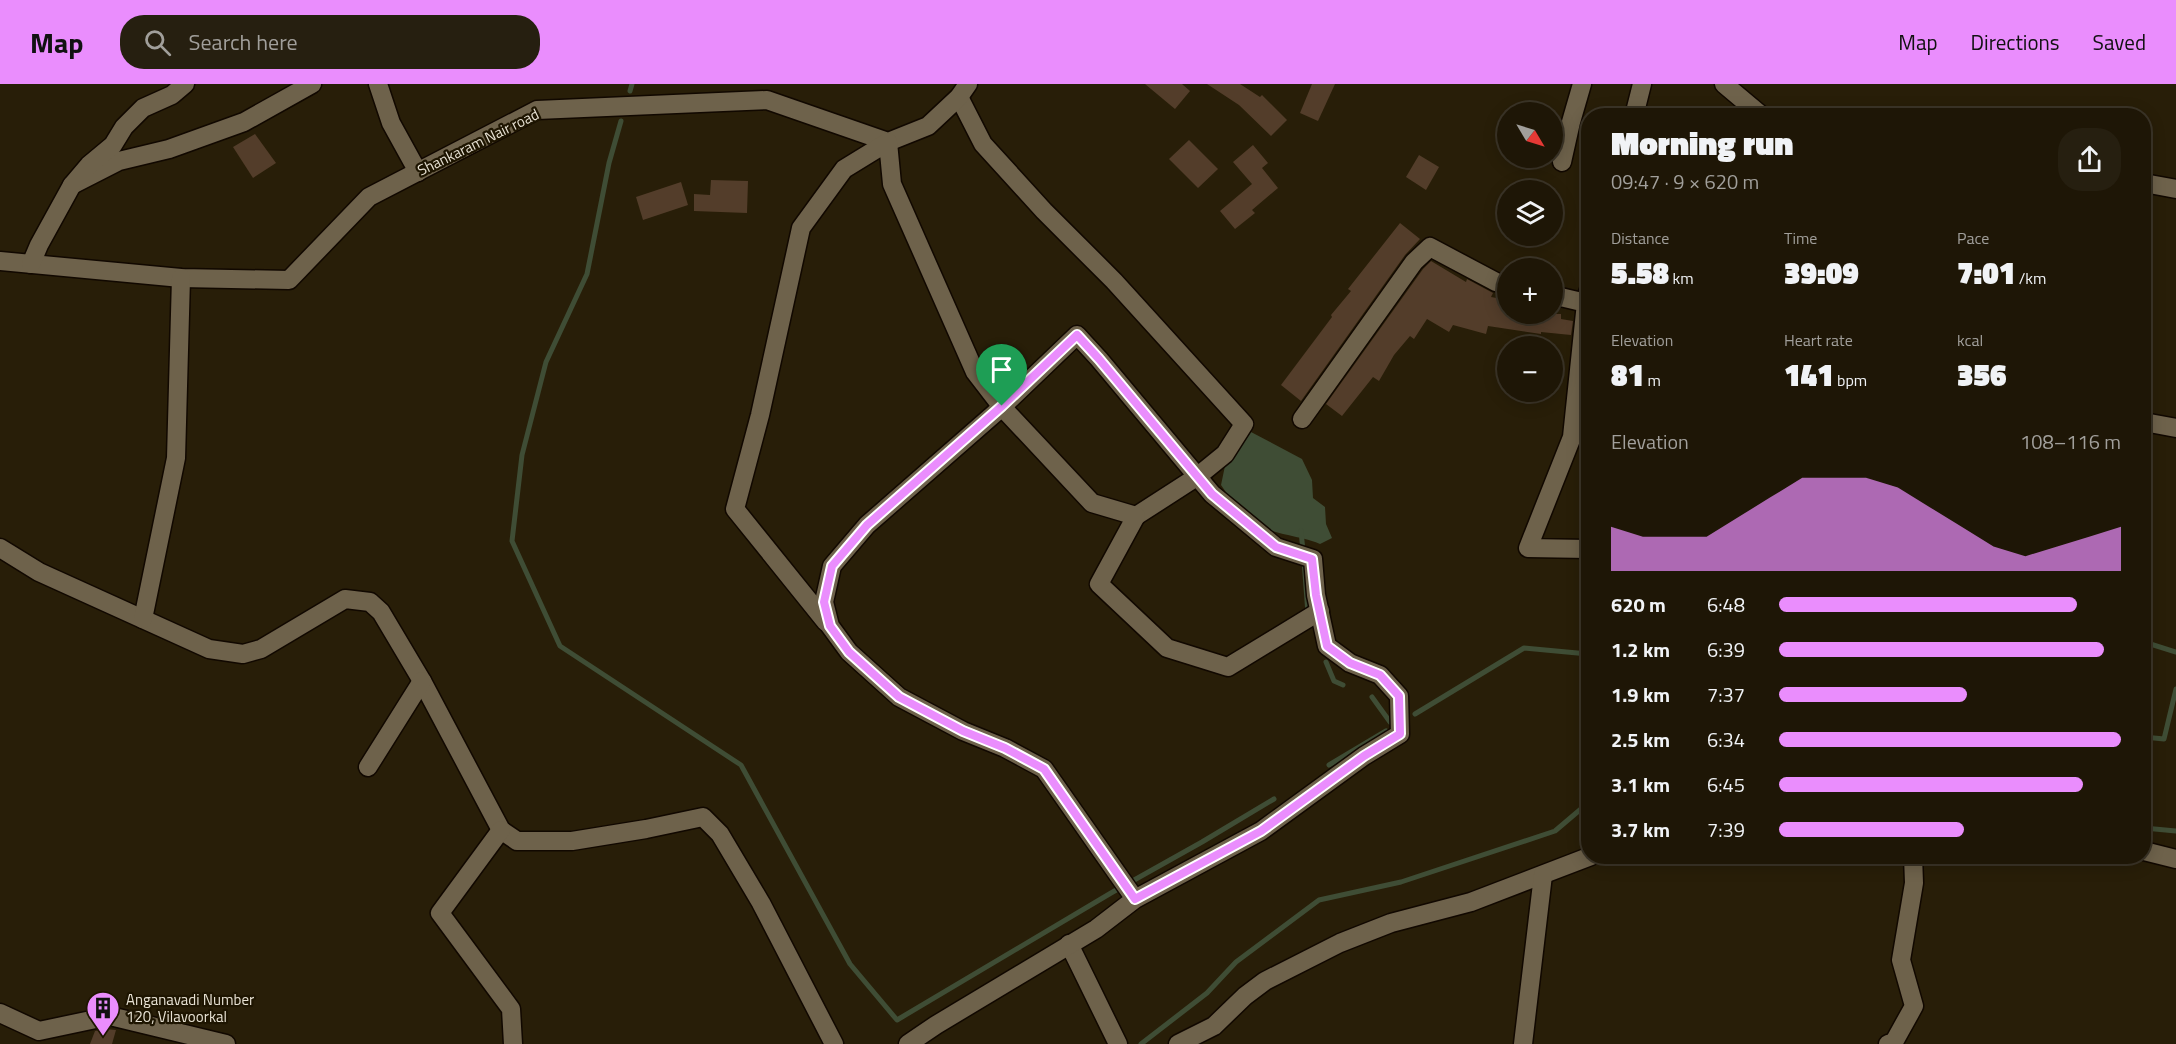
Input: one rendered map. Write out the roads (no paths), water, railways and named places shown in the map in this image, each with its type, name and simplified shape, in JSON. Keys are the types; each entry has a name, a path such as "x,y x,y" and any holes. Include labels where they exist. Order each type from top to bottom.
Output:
{"street":[{"path":"31,264 72,185 89,165 112,145 124,127 143,108 172,95 185,84"},
{"path":"72,185 119,161 170,149 244,122 312,84"},
{"path":"378,84 391,123 418,172"},
{"path":"1563,157 1570,122 1582,84"},
{"path":"1636,108 1642,84"},
{"path":"1724,84 1752,108"},
{"path":"1128,890 1044,769 1005,748 963,731 899,697 849,652 735,509 760,415 801,228 844,169 888,142 928,126 964,91 982,144 1044,211 1114,281 1244,424 1225,454 1198,476 1136,516 1099,584 1167,648 1228,667 1320,611"},
{"name":"Shankaram Nair road","path":"0,261 181,279 289,280 369,197 537,110 767,100 888,142"},
{"path":"888,142 892,184 975,372 1002,406 1092,503 1136,516"},
{"path":"2151,184 2176,189"},
{"path":"1302,419 1414,262 1430,247 1497,282"},
{"path":"143,619 176,458 181,279"},
{"path":"1563,296 1581,297"},
{"path":"830,626 824,602 832,566 867,525 1002,406 1077,335 1212,494 1276,547 1312,559 1327,646 1350,663 1380,675 1399,696 1400,734 1364,756 1261,831 1128,890 1096,929 908,1044"},
{"path":"1581,353 1572,436 1528,548 1581,549"},
{"path":"2151,423 2176,428"},
{"path":"0,548 39,572 209,649 243,654 261,649 345,599 370,602 381,612 422,681 501,830 517,841 572,841 703,817 720,834 761,903 834,1044"},
{"path":"368,767 422,681"},
{"path":"501,830 440,913 511,1009 513,1044"},
{"path":"2151,853 2176,859"},
{"path":"1178,1044 1214,1026 1245,996 1265,981 1340,943 1390,923 1471,902 1581,860"},
{"path":"1888,1044 1894,1042 1914,1006 1901,960 1914,884 1913,864"},
{"path":"1523,1044 1543,875"},
{"path":"1070,944 1118,1044"},
{"path":"0,1013 39,1031 110,1016 226,1044"}],"waterway":[{"path":"630,91 632,84"},
{"path":"621,121 609,163 587,274 546,362 522,455 512,541 560,646 741,765 850,964 897,1020 1274,799"},
{"path":"1301,531 1303,551"},
{"path":"1304,560 1308,614"},
{"path":"2151,644 2176,652"},
{"path":"1415,714 1524,648 1581,653"},
{"path":"1326,662 1334,681 1343,685"},
{"path":"2151,738 2164,739 2176,689"},
{"path":"1372,697 1390,722"},
{"path":"1329,765 1386,731"},
{"path":"1141,1044 1207,993 1236,962 1319,900 1401,882 1555,831 1581,809"},
{"path":"2151,829 2176,831"}],"place":[{"name":"Anganavadi Number 120, Vilavoorkal","path":"103,1037"}]}
